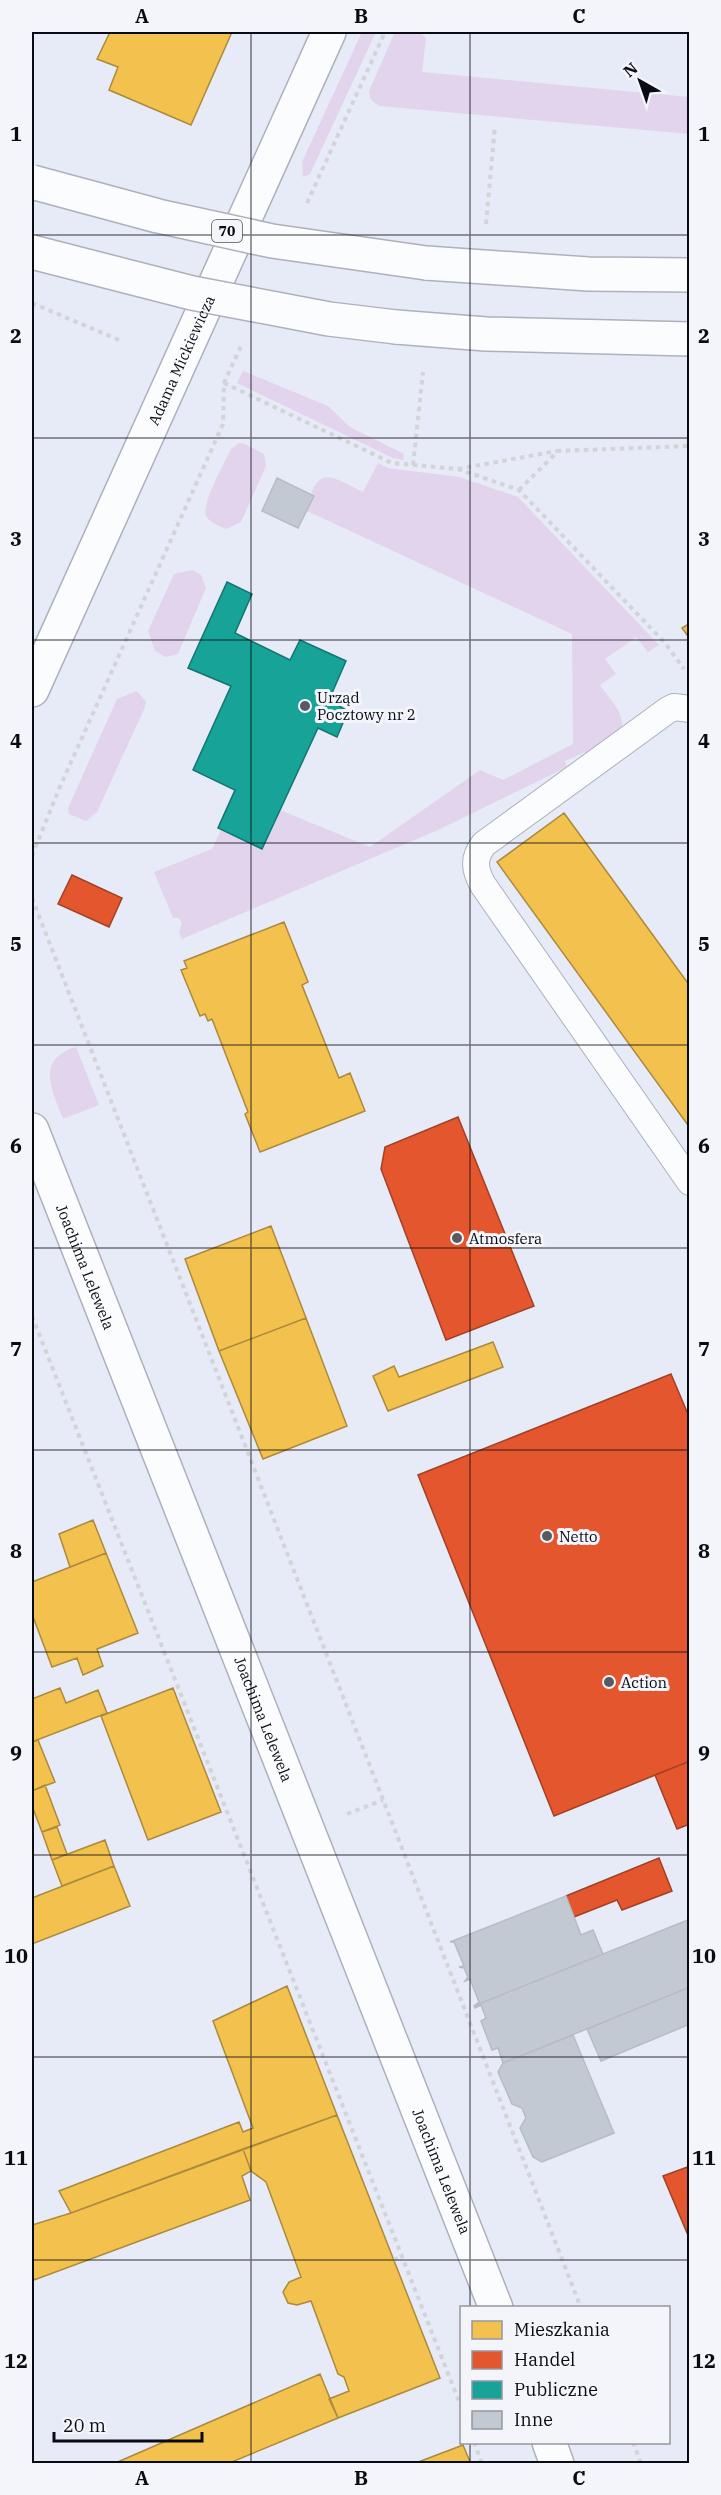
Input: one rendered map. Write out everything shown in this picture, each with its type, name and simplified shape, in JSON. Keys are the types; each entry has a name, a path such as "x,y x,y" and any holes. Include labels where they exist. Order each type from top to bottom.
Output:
{"street":[{"name":"Adama Mickiewicza","path":"32,690 329,32"},
{"name":"70","path":"32,182 158,216 272,241 426,263 588,274 690,275"},
{"path":"32,252 192,293 329,319 486,334 690,339"},
{"name":"Joachima Lelewela","path":"32,1130 496,2306"},
{"path":"550,2444 557,2463"}],"lane":[{"path":"690,709 674,707 658,717 484,844 477,853 475,863 483,885 690,1182"}],"path":[{"path":"486,224 495,126"},
{"path":"32,303 119,340"},
{"path":"413,465 423,372"},
{"path":"224,383 392,463 458,469 519,490 665,643 690,677"},
{"path":"32,856 59,789 223,424"},
{"path":"458,469 558,451 690,446"},
{"path":"519,490 558,451"},
{"path":"32,898 581,2306"},
{"path":"32,1316 230,1826 460,2404"},
{"path":"345,1815 383,1800"},
{"path":"394,2260 403,2256"},
{"path":"475,2444 482,2463"},
{"path":"634,2444 641,2463"}],"shaded area":[{"path":"362,32 376,32 310,174 303,177 302,162"},
{"path":"395,32 419,32 426,38 422,72 689,97 689,134 379,106 371,100 369,91"},
{"path":"243,371 328,406 350,427 404,454 403,460 393,458 237,383"},
{"path":"239,443 264,454 266,466 241,522 226,529 210,521 205,510 210,493 231,449"},
{"path":"378,463 388,468 459,477 518,497 659,645 648,652 636,637 605,659 616,674 600,685 622,719 621,731 586,758 585,752 565,761 567,767 438,830 182,939 179,932 182,922 178,918 173,918 154,872 212,849 221,830 262,849 280,810 370,847 480,770 503,780 573,744 572,634 305,510 320,480 326,477 333,478 363,492"},
{"path":"192,570 201,575 206,588 178,654 166,657 155,651 148,631 174,574"},
{"path":"137,691 146,702 145,707 97,812 86,821 69,814 68,808 117,699"},
{"path":"76,1047 99,1105 63,1119 51,1087 51,1068 55,1060 63,1053"}],"building: Mieszkania":[{"path":"110,32 232,32 191,125 109,90 118,67 97,59"},
{"path":"690,623 690,639 682,628"},
{"path":"564,813 690,986 690,1128 497,862"},
{"path":"284,922 308,982 302,985 339,1078 350,1073 365,1111 260,1152 245,1114 248,1112 212,1019 208,1021 205,1014 200,1016 181,970 187,968 184,961"},
{"path":"271,1226 306,1318 219,1351 185,1259"},
{"path":"306,1318 347,1426 263,1459 219,1351"},
{"path":"493,1342 503,1367 388,1411 373,1376 394,1366 399,1377"},
{"path":"93,1520 106,1553 70,1567 59,1534"},
{"path":"106,1553 138,1633 97,1649 103,1666 83,1675 77,1658 52,1667 32,1614 32,1582"},
{"path":"60,1688 66,1703 98,1690 107,1713 32,1742 32,1699"},
{"path":"173,1688 221,1812 148,1840 101,1716"},
{"path":"38,1740 55,1782 32,1791 32,1742"},
{"path":"45,1785 60,1825 42,1832 32,1806 32,1791"},
{"path":"57,1827 67,1854 52,1860 42,1832"},
{"path":"105,1840 114,1866 62,1886 52,1860"},
{"path":"114,1866 130,1906 32,1944 32,1898"},
{"path":"287,1986 337,2115 71,2213 59,2191 239,2122 243,2132 253,2128 213,2021"},
{"path":"337,2115 440,2378 338,2418 329,2399 349,2391 344,2377 338,2374 311,2301 297,2305 288,2303 283,2292 289,2282 301,2277 266,2182 251,2171 243,2149"},
{"path":"243,2149 251,2171 242,2176 250,2200 34,2280 32,2225 71,2213"},
{"path":"320,2374 338,2418 227,2464 113,2464"},
{"path":"463,2445 471,2464 413,2464"}],"building: Handel":[{"path":"72,875 122,898 109,927 58,904"},
{"name":"Atmosfera","path":"458,1117 534,1306 446,1340 381,1169 385,1147"},
{"path":"671,1374 690,1419 690,1761 554,1816 418,1475"},
{"path":"690,1761 690,1824 677,1829 655,1775"},
{"path":"659,1858 672,1891 622,1910 617,1900 574,1917 566,1896"},
{"path":"690,2166 690,2240 663,2176"}],"building: Publiczne":[{"path":"227,582 252,594 235,633 290,660 300,640 346,661 329,700 348,711 337,737 318,728 262,849 218,828 235,790 193,770 231,686 188,668"}],"building: Inne":[{"path":"277,478 314,496 298,528 262,511"},
{"path":"566,1896 581,1935 593,1930 603,1954 474,2006 479,2002 470,1979 465,1981 468,1977 464,1968 459,1967 464,1966 454,1942 450,1942"},
{"path":"690,1919 690,1987 503,2063 498,2048 492,2050 481,2021 486,2018 481,2005 475,2008 474,2006"},
{"path":"690,1987 690,2024 601,2061 587,2029"},
{"path":"573,2035 614,2133 542,2162 533,2157 520,2128 526,2118 522,2108 512,2104 498,2072 503,2063"}],"place":[{"name":"Urząd Pocztowy nr 2","path":"305,706"},
{"name":"Atmosfera","path":"457,1238"},
{"name":"Netto","path":"547,1536"},
{"name":"Action","path":"609,1682"}]}
